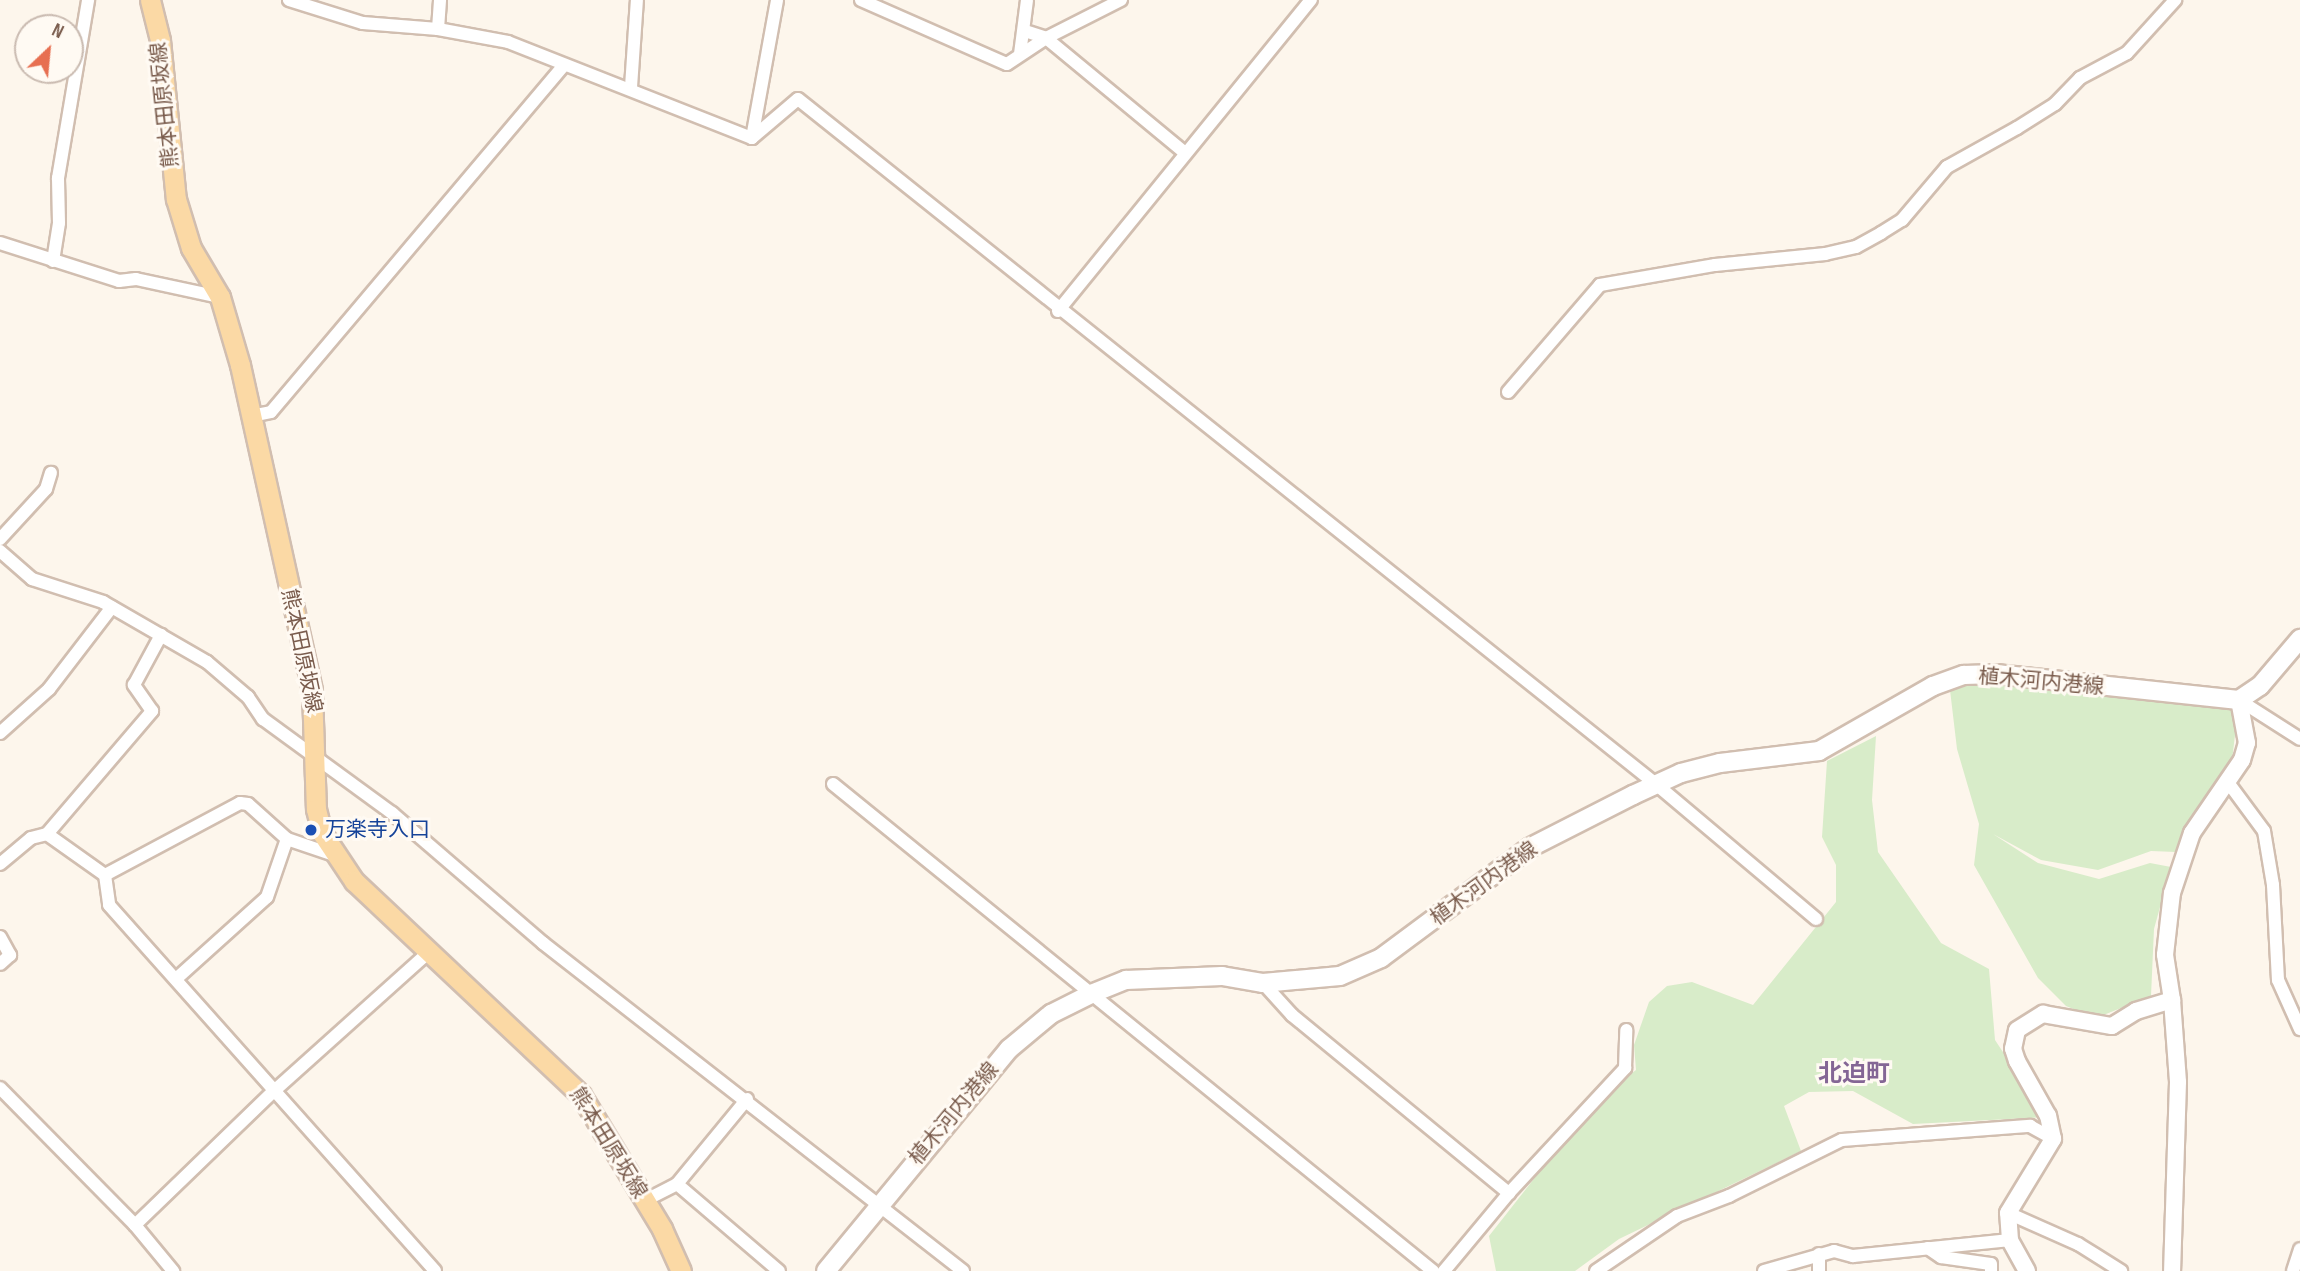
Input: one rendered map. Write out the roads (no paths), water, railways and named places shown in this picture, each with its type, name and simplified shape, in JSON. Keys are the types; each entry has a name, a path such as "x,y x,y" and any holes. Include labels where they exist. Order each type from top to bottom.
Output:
{"main road":[{"name":"熊本田原坂線","path":"150,0 160,40 176,199 191,248 220,297 251,416 312,690 317,759 316,810 334,855 428,953 581,1094 644,1201 681,1271"},
{"path":"2239,700 2260,686 2300,639"},
{"name":"植木河内港線","path":"826,1271 1029,1028 1091,994 1126,980 1222,976 1263,983 1340,976 1381,958 1528,848 1657,785 1720,763 1819,751 1933,686 1964,675 1996,674 2239,700"}],"street":[{"path":"53,261 59,223 60,165 88,0"},
{"path":"289,0 363,23 438,29 508,43 631,87 752,138"},
{"path":"438,29 440,0"},
{"path":"631,87 637,0"},
{"path":"752,138 777,0"},
{"path":"861,0 1007,64 1046,38 1121,0"},
{"path":"1020,54 1027,0"},
{"path":"1058,311 1311,0"},
{"path":"1508,392 1600,285 1715,265 1825,254 1856,247 1881,233 1902,220 1947,167 2055,103 2080,78 2127,53 2175,0"},
{"path":"1025,31 1046,38 1185,153"},
{"path":"251,416 271,412 564,65"},
{"path":"752,138 798,99 1058,311 1657,785 1816,919"},
{"path":"0,243 119,281 136,279 220,297"},
{"path":"0,539 46,489 51,473"},
{"path":"0,551 32,579 112,607 207,662 248,697 264,719 392,813 543,943 747,1099 963,1271"},
{"path":"0,733 49,689 112,607"},
{"path":"0,864 31,838 47,834 152,711 134,685 161,635"},
{"path":"2239,700 2300,739"},
{"path":"2172,1271 2178,1082 2172,1000 2165,955 2172,892 2192,833 2242,760 2247,743 2239,700"},
{"path":"2228,781 2264,831 2273,885 2278,980 2300,1029"},
{"path":"833,784 1433,1271"},
{"path":"105,875 240,803 248,804 287,839 334,855"},
{"path":"47,834 105,875 110,905 435,1271"},
{"path":"176,979 267,897 287,839"},
{"path":"0,937 10,955 0,964"},
{"path":"135,1225 274,1091 428,953"},
{"path":"1263,983 1292,1015 1509,1193"},
{"path":"2027,1271 2010,1240 2008,1213 2053,1139 2048,1116 2013,1049 2017,1030 2043,1014 2112,1026 2136,1011 2172,1000"},
{"path":"1444,1271 1509,1193 1625,1069 1626,1030"},
{"path":"0,1088 135,1225 173,1271"},
{"path":"644,1201 677,1184 747,1099"},
{"path":"1596,1271 1677,1216 1729,1196 1842,1140 2030,1126 2053,1139"},
{"path":"677,1184 779,1271"},
{"path":"2008,1213 2078,1244 2121,1271"},
{"path":"1764,1271 1818,1254 2010,1240"},
{"path":"1928,1248 1941,1257 1991,1264 1991,1271"},
{"path":"2293,1271 2300,1249"},
{"path":"1818,1254 1819,1271"}],"place":[{"name":"万楽寺入口","path":"311,830"}],"district":[{"name":"北迫町","path":"1854,1074"}]}
